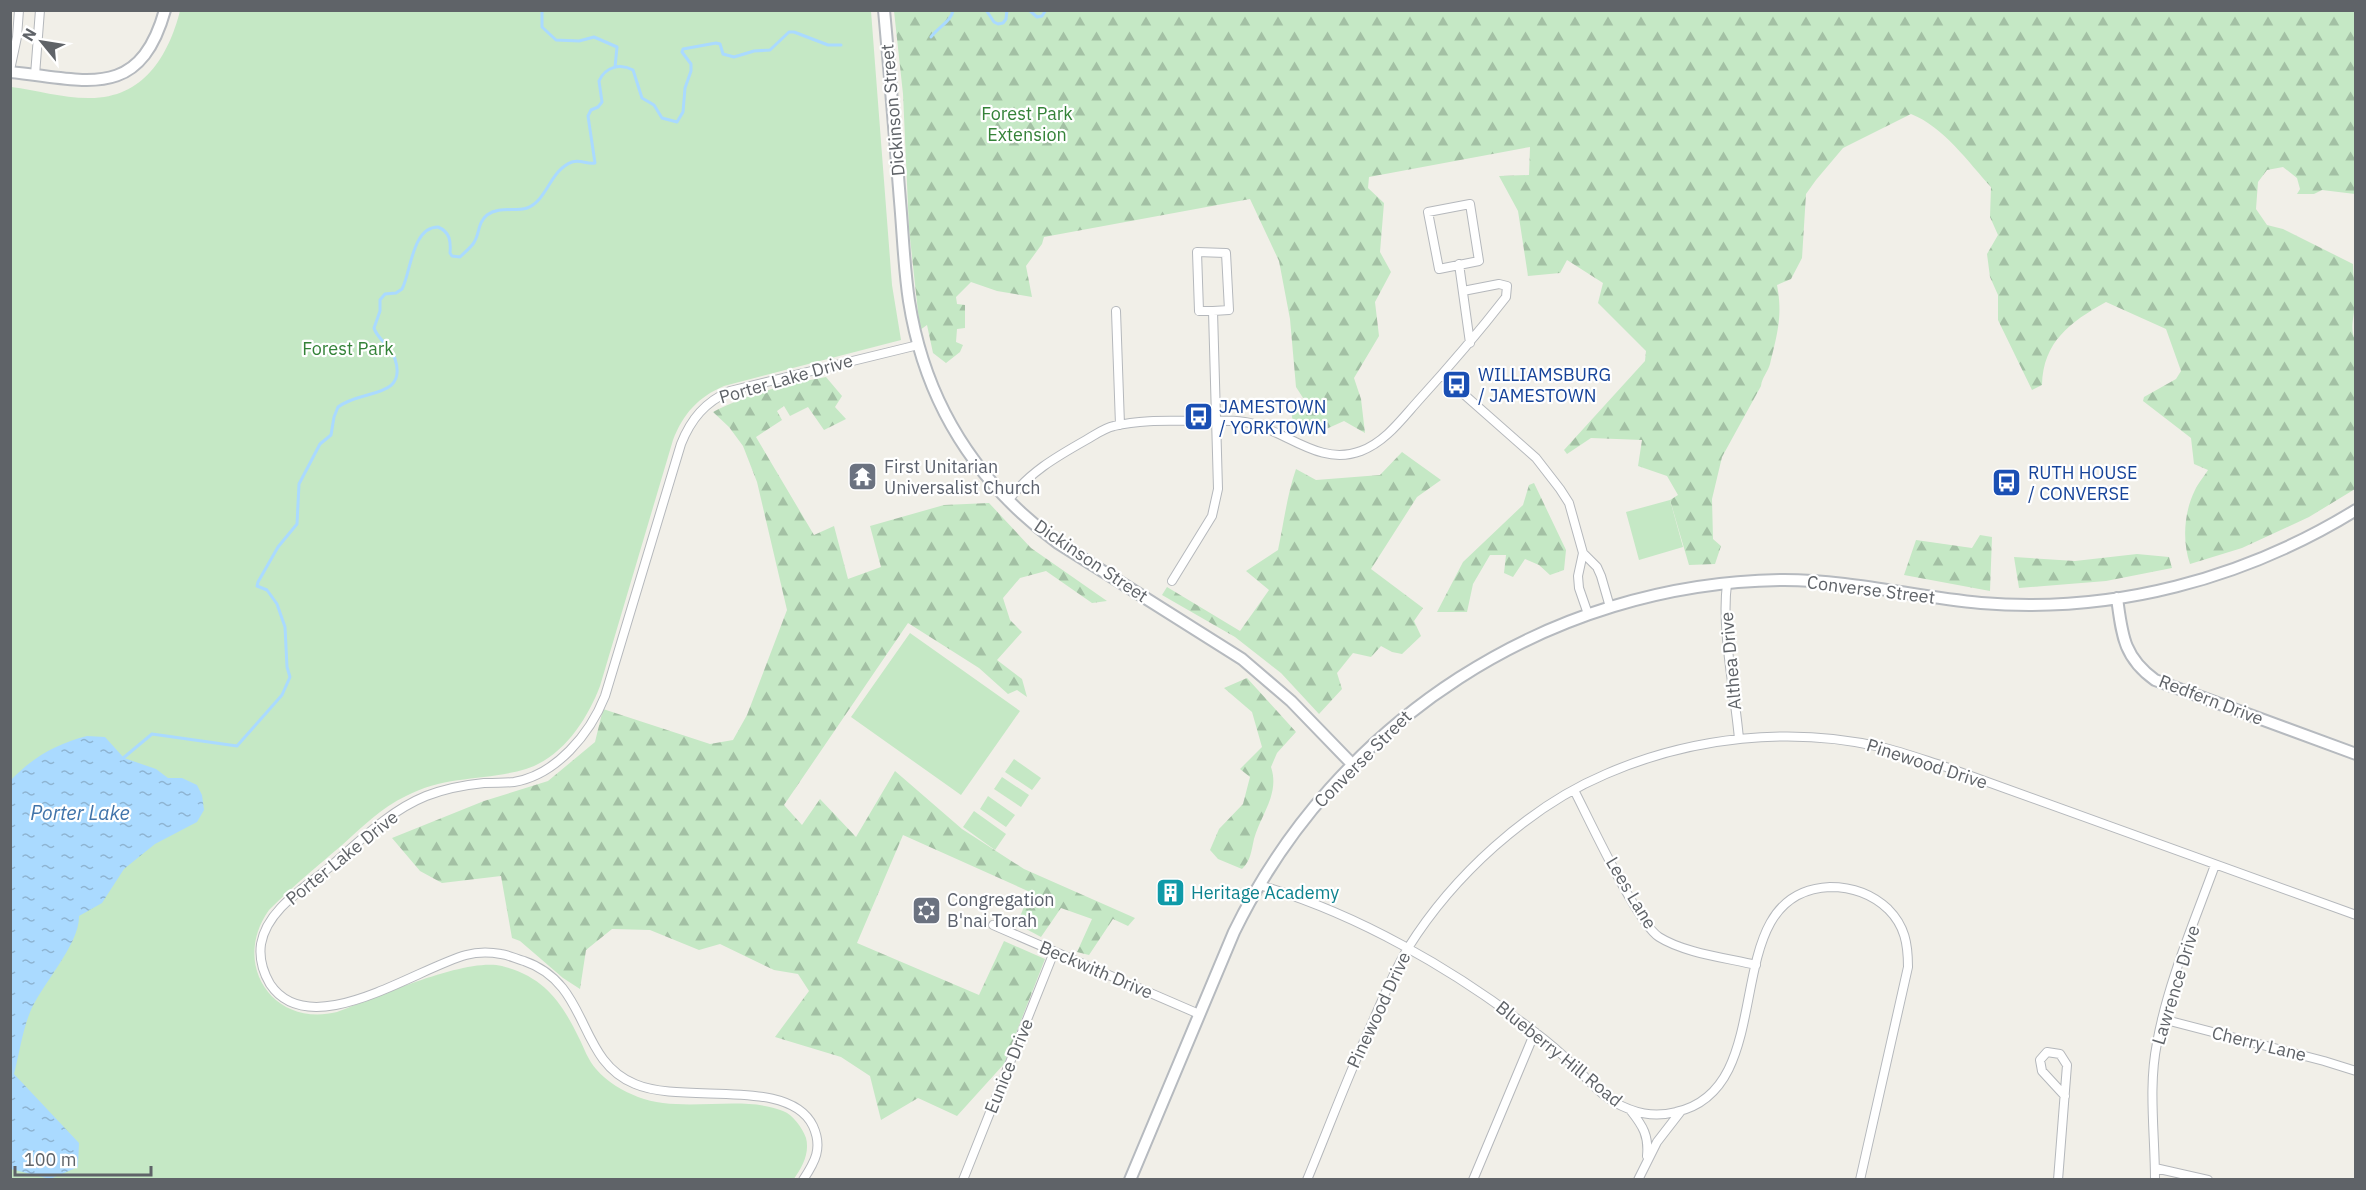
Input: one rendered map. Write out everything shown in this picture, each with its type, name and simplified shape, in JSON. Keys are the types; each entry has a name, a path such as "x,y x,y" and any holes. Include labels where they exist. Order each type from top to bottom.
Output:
{"main road":[{"path":"10,71 83,82 108,79 137,64 152,46 158,36 165,10"},
{"name":"Dickinson Street","path":"884,10 907,282 918,345 928,378 956,434 980,471 1008,501 1058,543 1249,664 1291,701 1353,765"},
{"name":"Converse Street","path":"1130,1179 1234,932 1260,885 1306,818 1353,765 1401,719 1459,676 1512,646 1588,614 1653,596 1727,584 1783,580 1843,583 1959,601 2008,605 2058,604 2117,598 2178,586 2236,568 2302,540 2355,510"},
{"name":"Redfern Drive","path":"2117,598 2123,639 2128,651 2143,671 2155,680 2355,754"}],"street":[{"path":"10,71 17,37 19,10"},
{"path":"35,75 40,10"},
{"path":"1470,204 1479,261 1459,264 1439,269 1428,212 1470,204"},
{"path":"1197,252 1226,253 1228,310 1213,311 1199,311 1197,252"},
{"path":"1459,264 1470,343"},
{"path":"1008,501 1017,488 1039,468 1105,429 1120,425 1216,421 1250,423 1315,452 1330,455 1352,454 1366,449 1388,435 1470,343 1506,297 1507,286 1499,284 1463,291"},
{"path":"1116,311 1120,425"},
{"path":"1172,581 1215,506 1218,489 1213,311"},
{"name":"Porter Lake Drive","path":"803,1179 814,1163 818,1148 813,1127 806,1115 798,1108 767,1096 678,1094 644,1088 627,1080 615,1073 602,1060 579,1012 564,989 548,974 531,964 504,954 473,953 353,1000 315,1008 292,1004 279,994 265,974 261,949 264,933 288,901 368,833 399,811 419,799 446,790 525,779 553,764 578,741 597,715 605,696 681,444 690,424 708,404 730,391 918,345"},
{"path":"1442,375 1548,470 1569,503 1583,553 1578,576 1579,588 1588,614"},
{"path":"1583,553 1597,567 1610,608"},
{"name":"Althea Drive","path":"1727,584 1727,615 1739,739"},
{"name":"Pinewood Drive","path":"1307,1179 1353,1064 1389,983 1408,948 1449,893 1478,861 1532,817 1574,790 1606,774 1695,746 1764,737 1806,738 1880,747 1946,767 2355,915"},
{"name":"Lees Lane","path":"1574,790 1638,912 1652,932 1667,942 1756,965"},
{"name":"Lawrence Drive","path":"2155,1179 2153,1087 2156,1045 2162,1019 2215,865"},
{"name":"Blueberry Hill Road","path":"1260,885 1327,910 1408,948 1480,992 1535,1032 1602,1094 1630,1110 1649,1115 1681,1111 1695,1105 1710,1094 1726,1076 1732,1065 1765,933 1773,918 1792,899 1814,889 1837,887 1860,891 1885,907 1904,932 1908,950 1908,968 1860,1179"},
{"name":"Beckwith Drive","path":"993,925 1199,1014"},
{"name":"Eunice Drive","path":"963,1179 1054,952"},
{"name":"Cherry Lane","path":"2162,1019 2325,1061 2355,1071"},
{"path":"1473,1179 1535,1032"},
{"path":"2058,1179 2065,1096 2066,1061 2057,1053 2047,1052 2040,1060 2041,1068 2065,1096"},
{"path":"1630,1110 1645,1130 1648,1142 1646,1161"},
{"path":"1638,1179 1657,1142 1681,1111"},
{"path":"2155,1168 2208,1179"}],"green space":[{"name":"Forest Park","path":"180,11 871,11 892,285 901,340 724,386 706,395 692,407 673,440 600,686 588,712 572,736 551,756 526,769 451,781 421,789 388,806 269,910 258,930 254,951 257,970 264,987 277,1001 294,1010 314,1014 337,1012 420,980 466,967 502,966 517,971 550,992 565,1013 593,1065 605,1078 627,1092 655,1102 749,1104 767,1106 790,1115 802,1130 807,1144 804,1160 793,1180 11,1180 11,87 78,98 107,96 124,91 138,83 160,59 175,28"},
{"name":"Forest Park Extension","path":"894,11 2355,11 2355,194 2322,190 2314,194 2297,194 2300,189 2297,178 2283,167 2267,170 2258,182 2256,209 2267,225 2283,229 2353,264 2355,303 2353,331 2356,343 2355,489 2309,517 2242,548 2190,564 2185,536 2186,517 2195,490 2208,470 2194,464 2191,438 2143,401 2144,397 2176,379 2181,371 2166,329 2106,302 2081,317 2061,335 2047,357 2042,385 2032,390 1998,320 1998,295 1990,277 1987,254 1998,235 1990,217 1991,187 1945,136 1911,114 1843,148 1806,194 1802,258 1791,279 1777,285 1779,316 1770,364 1761,386 1722,457 1712,499 1713,539 1721,546 1715,564 1689,565 1670,500 1678,495 1667,476 1638,466 1642,440 1591,438 1567,454 1564,450 1645,361 1646,351 1598,303 1603,283 1567,260 1560,273 1528,276 1518,211 1499,176 1529,175 1530,147 1369,177 1368,188 1384,203 1380,252 1391,272 1375,302 1379,336 1354,378 1361,399 1365,433 1344,421 1315,434 1294,430 1291,410 1305,401 1296,387 1290,319 1279,261 1250,199 1044,237 1042,244 1026,266 1032,297 997,291 971,282 956,297 957,304 965,305 965,328 957,329 956,342 963,345 960,352 946,363 933,353 927,325 920,330 909,229 903,94"},
{"path":"826,377 842,396 835,407 846,419 824,430 808,407 790,416 784,406 777,411 782,420 756,437 814,535 834,526 848,579 881,567 870,526 944,505 989,503 1031,548 1107,601 1092,603 1046,571 1020,578 1003,598 1010,620 1022,632 997,660 1022,679 1027,697 1017,690 1008,694 979,668 908,623 784,805 802,825 820,799 856,837 895,771 962,829 1024,869 1135,918 1128,926 1113,919 1089,955 1077,952 1092,919 1061,908 1041,937 1017,924 1030,892 903,835 857,943 979,995 1004,941 1045,959 1004,1064 957,1116 918,1098 881,1120 870,1076 841,1057 775,1037 809,991 798,974 774,970 720,944 699,950 650,930 612,929 586,950 580,989 563,978 520,941 512,938 501,876 442,883 420,871 392,838 484,801 548,781 595,742 603,709 710,744 733,740 747,715 787,610 757,482 743,446 729,427 713,412 768,390"},
{"path":"1402,452 1441,480 1417,497 1371,569 1423,608 1414,621 1421,636 1402,654 1381,646 1371,657 1353,653 1337,673 1342,689 1319,714 1281,673 1235,637 1162,595 1167,587 1240,631 1269,590 1246,571 1278,550 1296,469 1316,480 1380,475"},
{"path":"1534,483 1566,550 1564,570 1550,575 1539,565 1525,559 1513,577 1504,573 1506,555 1490,555 1473,584 1467,612 1437,612 1463,562 1523,505 1529,485"},
{"path":"1670,500 1683,547 1639,560 1626,512"},
{"path":"1980,535 1992,537 1990,591 1904,575 1916,540 1972,548"},
{"path":"2137,554 2169,557 2172,568 2106,581 2019,588 2014,557 2075,561"},
{"path":"910,633 1020,711 961,795 851,717"},
{"path":"1247,678 1296,732 1277,753 1271,767 1273,786 1271,795 1257,830 1249,859 1242,869 1218,859 1210,850 1219,829 1243,804 1250,777 1240,769 1262,747 1252,712 1224,688"},
{"path":"1014,759 1041,778 1032,790 1005,772"},
{"path":"1002,777 1029,795 1021,807 994,789"},
{"path":"988,796 1015,815 1006,827 980,809"},
{"path":"974,811 1006,834 995,850 963,827"}],"water":[{"name":"Porter Lake","path":"87,736 105,737 124,758 156,769 168,778 182,778 197,785 202,795 204,810 197,822 155,844 124,869 102,903 79,916 73,940 29,1015 14,1074 79,1143 78,1167 50,1179 11,1169 11,780 46,752"}],"waterway":[{"path":"542,10 542,27 556,40 579,41 594,37 617,47 615,67"},
{"path":"931,37 950,17 953,10"},
{"path":"986,10 998,24 1003,23 1006,19 1007,10"},
{"path":"1029,10 1037,17 1042,16 1046,10"},
{"path":"122,759 152,734 237,746 282,695 290,677 287,667 285,627 277,604 267,590 257,586 258,582 278,547 297,524 299,484 320,444 331,435 338,407 348,401 389,387 395,381 397,372 395,359 374,328 380,311 380,300 385,294 396,293 402,289 414,252 423,234 429,229 438,227 442,229 449,237 450,253 452,256 460,257 473,244 487,215 502,210 527,208 539,199 553,178 565,166 575,161 595,163 588,116 591,110 602,102 599,81 605,72 613,68 623,67 633,70 642,98 654,105 662,118 677,122 683,112 685,88 691,71 691,64 682,52 683,49 716,43 720,44 723,54 734,57 754,51 770,50 789,32 828,45 841,45"}],"place":[{"name":"WILLIAMSBURG / JAMESTOWN","path":"1457,385"},
{"name":"JAMESTOWN / YORKTOWN","path":"1198,417"},
{"name":"First Unitarian Universalist Church","path":"863,477"},
{"name":"RUTH HOUSE / CONVERSE","path":"2007,483"},
{"name":"Heritage Academy","path":"1170,893"},
{"name":"Congregation B'nai Torah","path":"926,910"}]}
